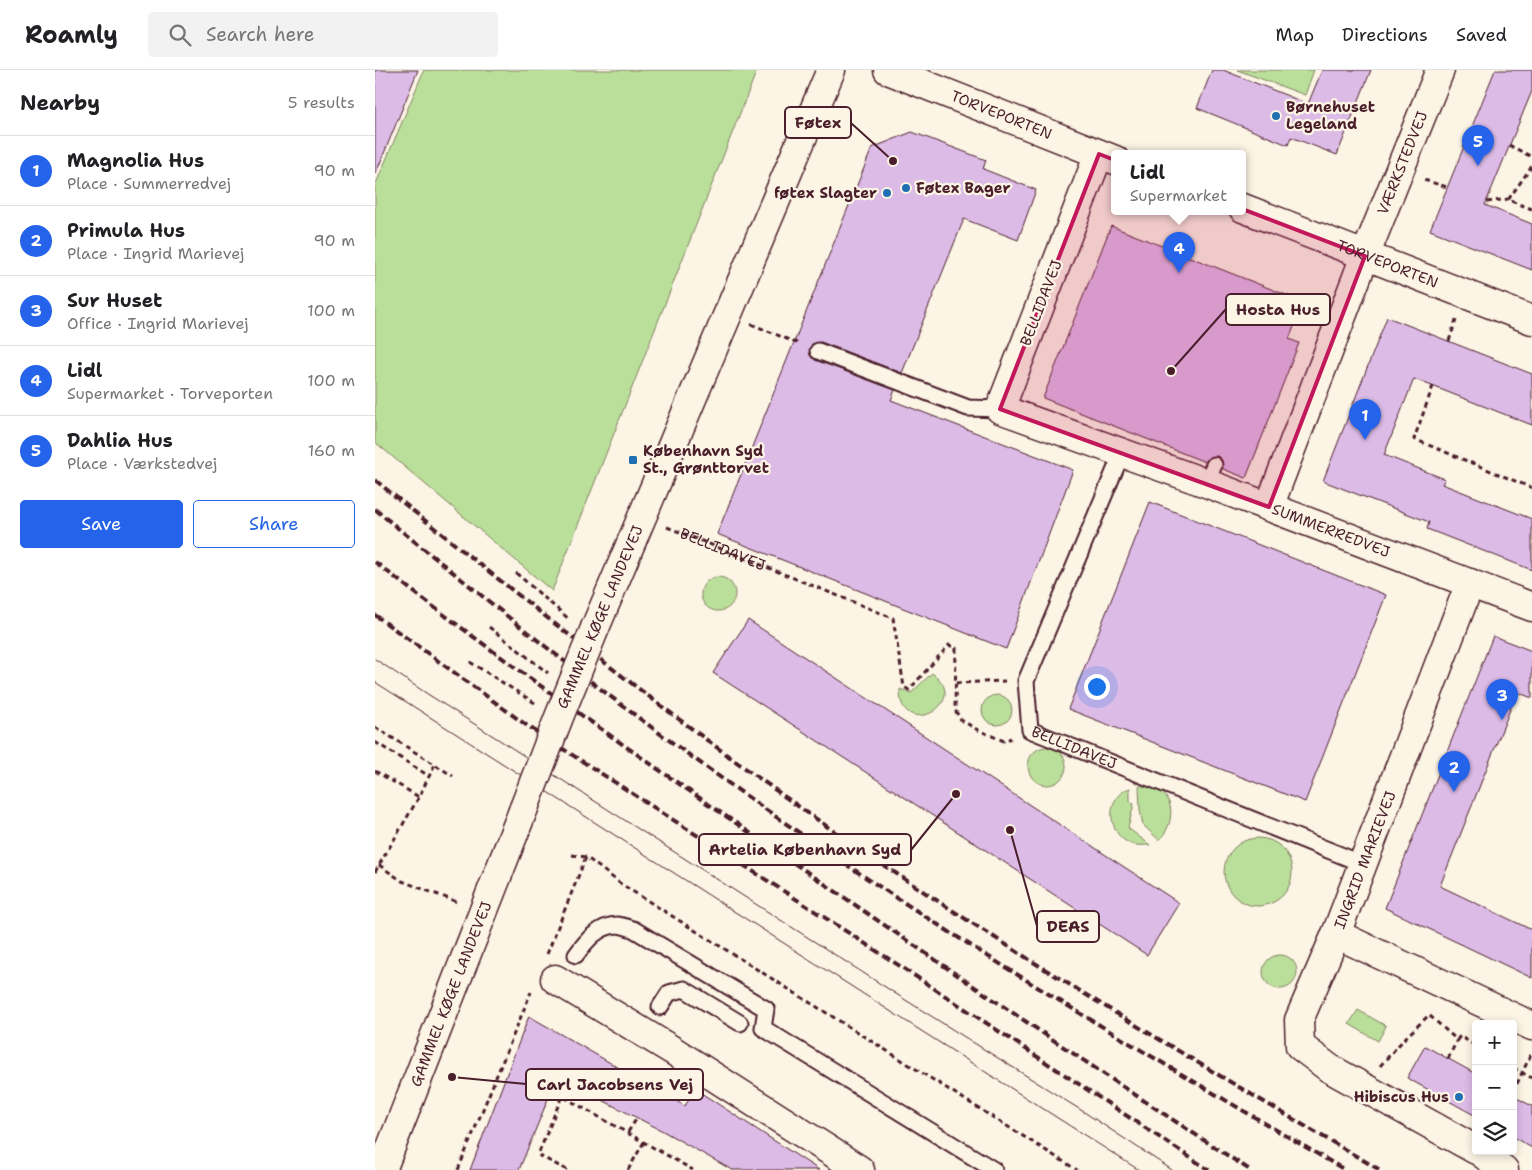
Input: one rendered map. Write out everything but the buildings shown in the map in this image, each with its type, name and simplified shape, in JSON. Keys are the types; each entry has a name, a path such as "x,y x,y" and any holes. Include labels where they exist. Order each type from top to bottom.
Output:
{"street":[{"name":"GAMMEL KØGE LANDEVEJ","path":"382,1170 593,633 831,70"},
{"name":"TORVEPORTEN","path":"888,70 1107,157"},
{"name":"VÆRKSTEDVEJ","path":"1365,256 1440,70"},
{"name":"BELLIDAVEJ","path":"1000,410 1107,157"},
{"name":"TORVEPORTEN","path":"1246,209 1532,320"},
{"name":"SUMMERREDVEJ","path":"1365,256 1269,506 1532,607"},
{"path":"1000,410 1122,452 1210,474 1269,506"},
{"name":"INGRID MARIEVEJ","path":"1470,583 1336,934 1532,1026"},
{"path":"1336,934 1299,1020 1300,1046 1329,1068 1472,1147"},
{"path":"545,974 672,1050 860,1170"},
{"path":"1484,1155 1504,1170"}],"lane":[{"path":"818,351 968,408 1000,410"},
{"path":"1030,730 1025,681 1122,452"},
{"name":"BELLIDAVEJ","path":"1030,730 1363,864"},
{"path":"576,955 587,939 603,929 617,925 633,929 766,1009 763,1028 994,1170"},
{"path":"661,1007 669,993 684,989 739,1023"}],"path":[{"path":"1509,146 1532,157"},
{"path":"1509,199 1532,166"},
{"path":"1487,202 1509,199 1532,209"},
{"path":"728,314 794,342"},
{"path":"1433,386 1414,439 1532,488"},
{"name":"BELLIDAVEJ","path":"642,518 893,618 904,687 909,690 949,645 956,648 955,710 961,720 978,730 1004,741 1030,730"},
{"path":"516,573 593,633"},
{"path":"489,627 570,690"},
{"path":"470,662 559,717"},
{"path":"956,683 1025,681"},
{"path":"375,727 453,776"},
{"path":"375,742 429,776"},
{"path":"375,872 419,797 435,764"},
{"path":"375,772 419,797"},
{"path":"573,855 586,857 621,884 1077,1170"},
{"path":"457,1170 545,974 586,857"},
{"path":"379,865 403,881 433,893"},
{"path":"1363,1086 1405,1038 1429,1015 1457,1040"},
{"path":"1448,1059 1460,1036 1472,1044"},
{"path":"1517,1084 1532,1052"},
{"path":"1517,1071 1532,1078"},
{"path":"567,1082 538,1154 567,1170"},
{"path":"562,1096 693,1170"},
{"path":"628,1133 637,1118"},
{"path":"628,1170 644,1142"}],"highlighted area":[{"path":"1099,154 1365,256 1269,507 1000,409"}],"green space":[{"path":"424,70 757,70 552,591 375,442 375,186"},
{"path":"1237,70 1314,70 1305,95"},
{"path":"718,577 730,582 735,594 730,606 718,611 706,606 701,594 706,582"},
{"path":"932,673 943,685 945,696 940,705 931,712 921,716 910,714 903,705 900,689 911,693"},
{"path":"997,695 1008,699 1012,710 1008,721 997,725 986,721 982,710 986,699"},
{"path":"1047,747 1060,753 1066,766 1060,779 1047,785 1034,779 1028,766 1034,753"},
{"path":"1139,786 1151,787 1159,791 1169,803 1171,811 1168,826 1159,840 1143,825"},
{"path":"1130,788 1130,801 1134,804 1128,828 1150,845 1131,844 1117,833 1113,824 1113,807 1116,799 1122,792"},
{"path":"1258,838 1271,841 1282,848 1289,859 1292,872 1289,885 1282,896 1271,903 1258,906 1245,903 1234,896 1227,885 1224,872 1227,859 1234,848 1245,841"},
{"path":"1280,955 1292,960 1297,972 1292,984 1280,989 1268,984 1263,972 1268,960"},
{"path":"1358,1010 1386,1026 1378,1041 1349,1024"}],"tram line":[{"path":"375,659 1172,1170"},
{"path":"375,682 1139,1170"}],"railway":[{"path":"375,480 682,722 873,858 1061,979 1188,1057 1380,1170"},
{"path":"375,509 522,628 615,700 807,838 1037,987 1345,1170"},
{"path":"375,562 487,647 658,769 1040,1031 1250,1170"},
{"path":"375,615 529,727 903,968 1209,1170"}],"place":[{"name":"Børnehuset Legeland","path":"1276,116"},
{"name":"Føtex","path":"893,161"},
{"name":"Dahlia Hus","path":"1478,166"},
{"name":"Føtex Bager","path":"906,188"},
{"name":"føtex Slagter","path":"887,193"},
{"name":"Lidl","path":"1179,273"},
{"name":"Hosta Hus","path":"1171,371"},
{"name":"Magnolia Hus","path":"1365,440"},
{"name":"København Syd St., Grønttorvet","path":"633,460"},
{"name":"Sur Huset","path":"1502,720"},
{"name":"Primula Hus","path":"1454,792"},
{"name":"Artelia København Syd","path":"956,794"},
{"name":"DEAS","path":"1010,830"},
{"name":"Carl Jacobsens Vej","path":"452,1077"},
{"name":"Hibiscus Hus","path":"1459,1097"}]}
